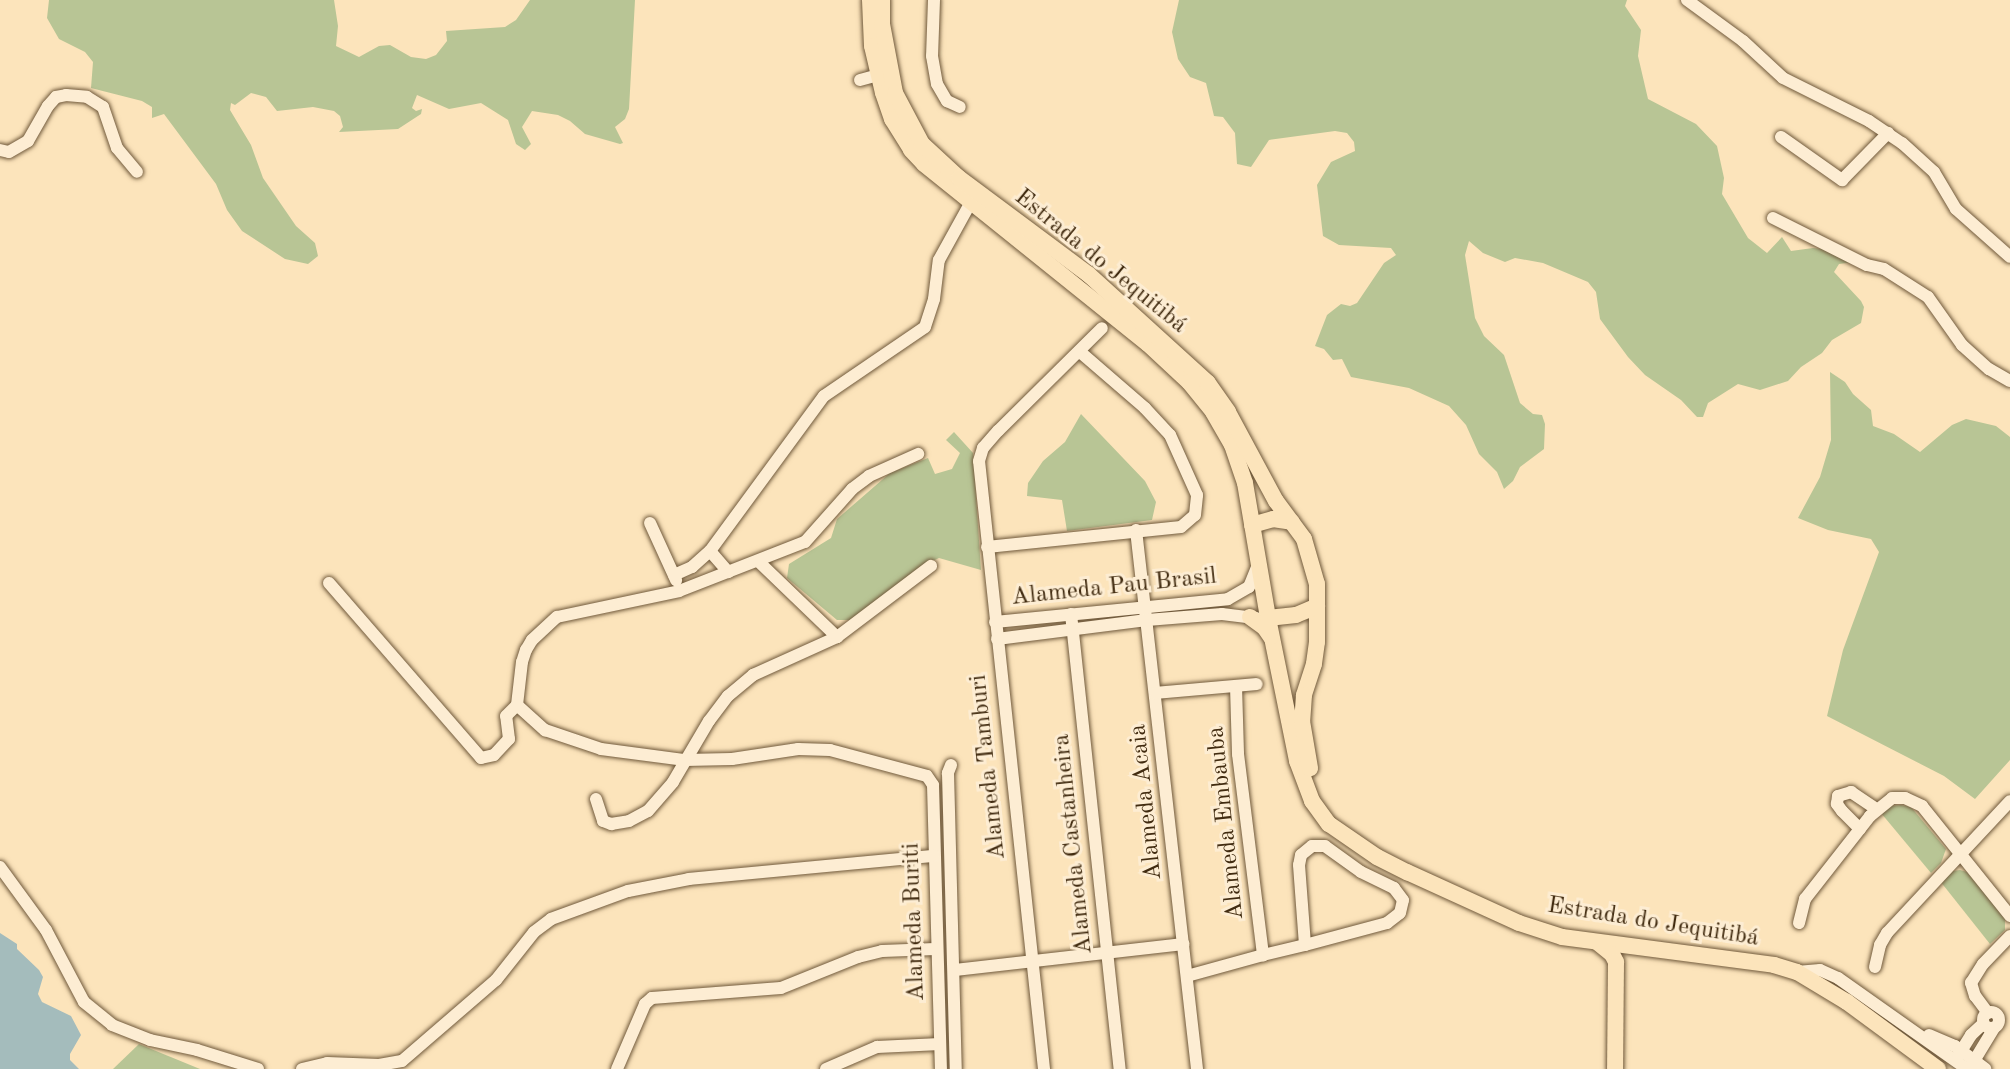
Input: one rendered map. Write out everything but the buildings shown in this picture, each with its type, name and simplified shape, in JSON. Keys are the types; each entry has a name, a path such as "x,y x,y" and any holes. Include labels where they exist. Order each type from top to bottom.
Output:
{"main road":[{"name":"Estrada do Jequitibá","path":"870,0 872,46 878,75 892,119 911,150 971,202 1075,283 1189,382 1213,412 1232,445 1245,483 1268,618 1297,761 1312,801 1329,824 1397,867 1519,923 1562,937 1774,965 1797,972 1847,1002 1938,1069"},
{"name":"Estrada do Jequitibá","path":"882,0 882,24 895,93 922,144 959,178 1088,274 1199,374 1228,412 1259,473 1292,522 1312,560 1317,606 1314,664 1303,708 1304,739 1310,770 1323,800 1350,838"},
{"path":"1252,525 1273,519 1292,522"},
{"path":"1268,618 1296,615 1317,606"},
{"path":"1250,617 1264,627 1275,645"},
{"path":"1597,942 1614,958 1617,976 1615,1069"},
{"path":"1617,976 1627,955 1651,948"}],"street":[{"path":"933,0 932,56 937,84 947,101 960,107"},
{"path":"1687,0 1743,41 1783,78 1888,133 1934,172 1956,209 2010,257"},
{"path":"860,80 878,75"},
{"path":"0,150 9,152 28,141 56,97 87,97 103,107 117,148 137,172"},
{"path":"1781,137 1842,180 1888,133"},
{"path":"674,575 692,567 710,551 824,396 925,327 934,299 939,260 971,202"},
{"path":"1773,218 1867,265 1884,269 1928,297 1962,345 1989,369 2010,381"},
{"path":"987,547 1187,523 1197,510 1196,495 1170,435 1145,408 1079,351 1102,328"},
{"name":"Alameda Tamburi","path":"1044,1069 979,461 983,449 998,431 1079,351"},
{"path":"329,583 481,758 494,755 506,743 509,734 506,716 517,705 526,650 532,640 557,617 680,592 805,542 852,489 869,476 918,454"},
{"path":"650,523 680,592"},
{"name":"Alameda Acaia","path":"1136,530 1197,1069"},
{"path":"710,551 728,572"},
{"path":"758,561 837,637"},
{"name":"Alameda Pau Brasil","path":"997,639 1072,629 1228,599 1249,587 1259,562"},
{"path":"596,799 603,821 611,824 629,821 648,811 663,796 709,721 728,696 753,675 837,637 931,566"},
{"path":"1228,599 1228,614"},
{"name":"Alameda Pau Brasil","path":"995,622 1071,614 1228,614 1268,618"},
{"name":"Alameda Castanheira","path":"1071,614 1120,1069"},
{"path":"1155,693 1257,684"},
{"name":"Alameda Embauba","path":"1236,686 1238,754 1263,955"},
{"path":"517,705 545,730 577,743 685,760"},
{"name":"Alameda Buriti","path":"685,760 732,759 798,749 830,750 927,776 933,785 935,949 941,1069"},
{"path":"951,765 948,773 956,1069"},
{"path":"1860,829 1837,804 1839,796 1852,792 1876,809"},
{"path":"1799,923 1805,899 1876,809 1892,798 1914,801 1961,853 2010,916"},
{"path":"1875,967 1880,945 1887,933 2010,801"},
{"path":"1187,976 1263,955 1305,945 1387,923 1400,913 1403,900 1394,888 1361,872 1325,846 1312,846 1301,855 1298,865 1305,945"},
{"path":"302,1069 327,1063 379,1065 402,1060 496,980 534,932 551,919 641,888 689,879 934,856"},
{"path":"0,867 46,930 84,1002 112,1025 150,1040 197,1050 258,1069"},
{"path":"1995,1022 1975,996 1970,983 1983,964 2010,936"},
{"path":"955,970 1184,944"},
{"path":"617,1069 645,1004 652,998 672,994 782,988 858,957 882,951 935,949"},
{"path":"1797,972 1828,972 1974,1067 1995,1022"},
{"path":"1958,1055 1995,1022"},
{"path":"827,1069 895,1044 940,1044"},
{"path":"860,1055 861,1069"}],"green space":[{"path":"49,0 334,0 338,26 336,46 359,57 379,46 390,45 411,57 426,59 436,55 447,41 446,31 505,27 516,20 530,0 635,0 629,109 625,119 615,127 623,143 585,134 558,115 532,111 522,127 531,144 525,150 516,144 508,120 481,103 449,109 417,95 412,108 416,111 422,109 421,114 398,129 339,132 343,127 340,116 334,111 313,107 277,111 266,97 251,93 235,105 231,103 230,110 251,145 263,178 296,226 315,243 318,256 308,264 285,259 242,231 227,210 216,184 164,114 152,118 152,107 142,101 91,88 93,62 85,52 59,39 47,18"},
{"path":"1179,0 1627,0 1625,6 1641,30 1638,56 1648,99 1696,124 1717,146 1724,178 1722,194 1748,238 1767,253 1782,237 1791,251 1813,248 1842,251 1861,261 1839,264 1834,272 1861,301 1864,307 1861,323 1832,340 1822,353 1801,367 1788,381 1760,390 1738,384 1708,403 1703,417 1697,417 1681,400 1645,375 1628,357 1600,319 1596,292 1588,282 1543,263 1515,258 1505,262 1483,253 1469,241 1465,255 1475,318 1484,336 1504,355 1520,403 1533,414 1542,415 1545,424 1544,449 1520,467 1513,481 1504,489 1497,472 1479,454 1466,425 1449,406 1409,388 1351,377 1342,359 1333,360 1324,349 1315,346 1327,315 1341,304 1350,306 1357,303 1384,263 1396,255 1391,248 1339,245 1323,236 1317,185 1331,162 1355,151 1354,142 1347,133 1335,131 1269,140 1251,167 1237,164 1235,133 1223,117 1214,116 1206,83 1190,77 1178,59 1172,32"},
{"path":"1830,372 1845,382 1853,394 1871,410 1873,426 1894,434 1920,452 1952,425 1966,419 1996,426 2010,437 2010,760 1975,799 1944,776 1827,716 1843,650 1879,552 1871,539 1828,530 1798,518 1820,477 1831,440"},
{"path":"1081,414 1145,481 1156,502 1152,520 1067,531 1062,500 1027,496 1028,483 1043,461 1065,442"},
{"path":"954,432 973,453 981,570 939,558 926,564 852,620 837,620 787,578 789,564 831,538 837,519 890,473 928,458 935,474 952,469 960,453 946,440"},
{"path":"1890,806 1911,807 1946,849 1941,863 1931,873 1881,813"},
{"path":"1953,871 1967,872 2005,919 2005,930 1990,944 1940,881"},
{"path":"139,1044 200,1069 113,1069"}],"water":[{"path":"0,933 17,944 17,949 39,970 43,977 38,994 42,1002 71,1016 81,1035 70,1054 70,1060 79,1069 0,1069"}]}
